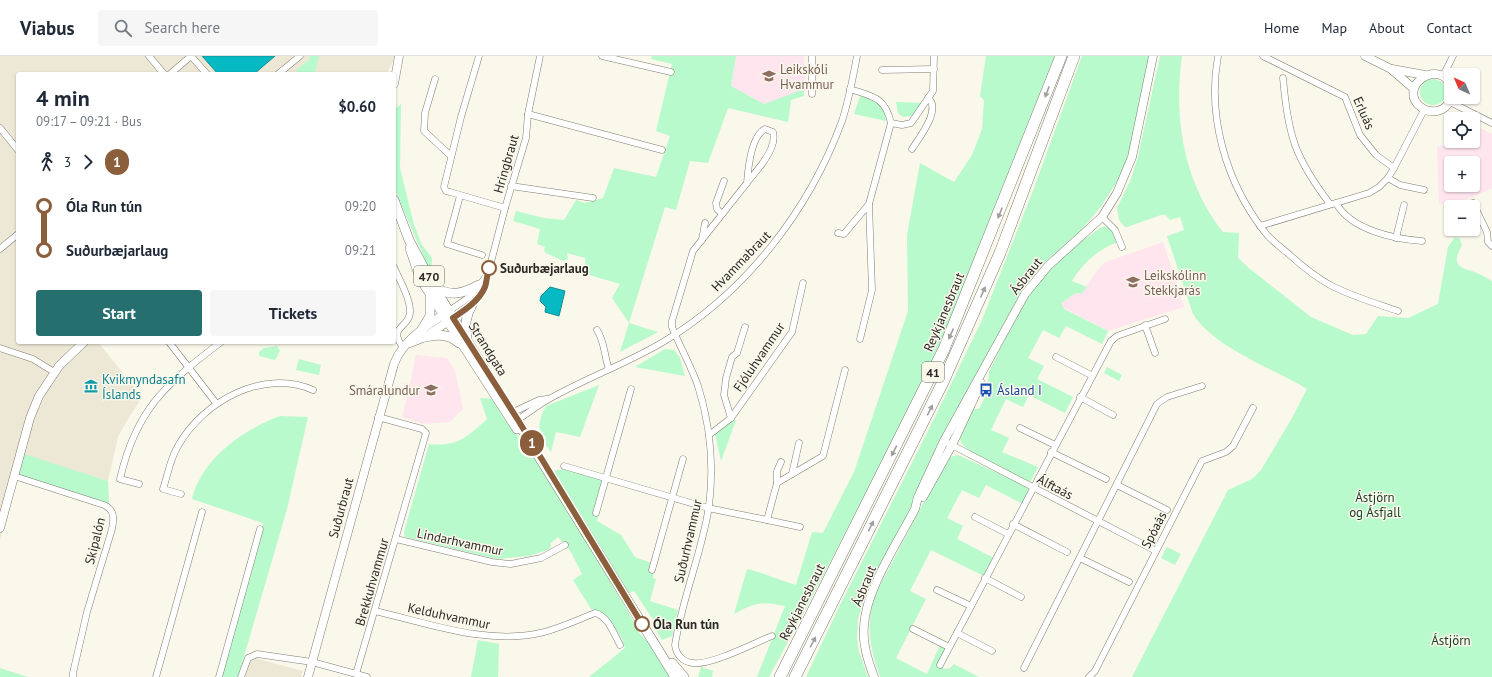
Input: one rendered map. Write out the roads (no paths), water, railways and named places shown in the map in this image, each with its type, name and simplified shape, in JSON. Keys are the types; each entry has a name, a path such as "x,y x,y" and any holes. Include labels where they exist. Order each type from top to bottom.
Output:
{"highway":[{"name":"Reykjanesbraut","path":"780,677 946,343 1061,56"},
{"name":"Reykjanesbraut","path":"795,677 943,382 1000,253 1074,56"}],"main road":[{"name":"Strandgata","path":"396,205 409,240 415,267 431,289 535,450 676,677"},
{"name":"Strandgata","path":"396,212 401,219"},
{"path":"472,305 468,311 465,326 466,345 450,337 423,334 431,313 431,289 457,294 466,292 479,285"},
{"name":"Strandgata","path":"655,644 684,677"}],"street":[{"path":"149,56 162,72"},
{"path":"172,72 191,56 205,72"},
{"path":"280,72 300,56"},
{"path":"479,56 451,156 444,187 446,191 460,196 505,208"},
{"name":"Hringbraut","path":"448,317 472,305 484,288 511,186 526,138 528,114 540,56"},
{"path":"602,56 671,72"},
{"path":"812,56 812,94"},
{"name":"Hvammabraut","path":"513,417 547,399 609,370 675,334 702,315 741,279 765,254 788,225 812,186 835,138 850,90 857,56"},
{"path":"891,123 902,125 910,123 933,91 934,56"},
{"name":"Ásbraut","path":"874,677 864,639 866,610 874,588 915,509 922,500 948,443 1016,310 1036,278 1102,217 1117,194 1132,157 1153,56"},
{"path":"1218,56 1216,92 1220,138 1238,190 1260,226 1272,240 1297,262 1329,284 1348,293 1398,311"},
{"name":"Erluás","path":"1263,56 1345,97 1360,135 1376,155 1394,168"},
{"path":"1365,56 1391,69 1414,89"},
{"path":"1447,104 1442,110 1436,112 1424,110 1416,101 1414,89 1416,83 1425,75 1431,73 1443,76 1453,56"},
{"path":"392,72 398,57"},
{"path":"396,72 398,57"},
{"path":"882,70 934,68"},
{"path":"1391,69 1425,75"},
{"path":"1283,78 1288,121 1295,147 1308,173 1333,204 1344,214 1360,224 1396,238 1422,241"},
{"path":"435,79 425,113 424,131 451,156"},
{"path":"850,90 879,99 888,111 891,123 869,204 872,290 860,339"},
{"path":"912,149 932,115 932,104 928,98"},
{"path":"1460,104 1492,123"},
{"path":"1260,226 1370,192 1379,187 1388,178 1394,168 1424,110"},
{"path":"528,114 662,150"},
{"path":"0,128 16,148"},
{"path":"675,334 672,321 693,251 701,242 762,164 771,149 774,136 771,130 765,129 758,135 749,166 747,183"},
{"path":"1388,178 1400,185 1424,190"},
{"path":"722,214 717,209 716,203 724,181"},
{"path":"511,186 593,198"},
{"path":"460,196 448,244 482,255"},
{"path":"838,233 844,234 869,204"},
{"path":"1396,238 1404,205"},
{"path":"1480,215 1490,231 1488,242 1492,246"},
{"path":"1102,217 1116,230 1122,247"},
{"path":"701,242 705,223"},
{"path":"0,249 16,236"},
{"path":"396,272 410,308 408,320 397,335 397,340 404,346 448,317"},
{"name":"Hringbraut","path":"448,317 468,298 486,277"},
{"name":"Fjóluhvammur","path":"709,435 731,418 792,332 803,282"},
{"path":"940,665 1091,375 1111,341 1117,336 1165,318"},
{"path":"1145,326 1155,353"},
{"name":"Fjóluhvammur","path":"731,418 724,395 726,378 732,357 737,353 745,327"},
{"path":"597,330 602,340 609,370"},
{"name":"Suðurhvammur","path":"675,334 698,385 709,435 712,480 708,508 675,642 676,651 682,658 696,664 713,660 772,636"},
{"path":"0,528 30,418 41,391 54,372 82,344"},
{"path":"171,344 216,403"},
{"path":"139,484 120,479 132,438 143,416 154,401 189,367 218,344"},
{"name":"Suðurbraut","path":"308,677 378,417 394,364 404,346"},
{"path":"0,348 33,359 54,372"},
{"path":"1056,357 1091,375"},
{"path":"777,483 823,456 845,370"},
{"path":"181,494 163,489 170,463 187,433 216,403 252,388 276,383 296,384 313,390"},
{"path":"1024,668 1157,404 1167,398 1202,386"},
{"path":"596,513 631,389"},
{"path":"1080,397 1114,415"},
{"name":"Hvammabraut","path":"513,417 539,400 547,399"},
{"name":"Spóaás","path":"1089,677 1095,671 1202,461 1226,452 1233,446 1253,408"},
{"name":"Brekkuhvammur","path":"352,675 375,611 426,433 422,429 378,417"},
{"path":"1020,428 1055,445"},
{"path":"792,474 799,443"},
{"name":"Álftaás","path":"948,443 1156,551"},
{"path":"1051,452 1106,479"},
{"path":"652,570 683,459"},
{"path":"767,520 777,483 777,471 781,462"},
{"path":"564,466 673,496 708,508 800,527"},
{"name":"Skipalón","path":"14,476 104,505 109,507 113,513 114,519 112,529 72,673 74,677"},
{"path":"1116,485 1167,510"},
{"path":"156,677 202,512"},
{"path":"975,517 1008,534"},
{"path":"1013,524 1067,552"},
{"path":"219,677 260,529"},
{"name":"Lindarhvammur","path":"396,539 492,562 511,564 541,558 565,545"},
{"path":"1080,558 1128,582"},
{"path":"985,578 1021,597"},
{"path":"937,590 971,606"},
{"name":"Kelduhvammur","path":"375,611 471,633 498,637 542,633 595,614 600,614 620,645"},
{"path":"913,629 949,647"},
{"path":"957,633 992,651"},
{"path":"241,677 245,663 253,655 257,654 312,662 352,675 367,677"}],"water":[{"path":"202,56 275,56 256,72 216,72"},
{"path":"550,287 565,291 559,316 545,312 546,307 540,301 541,296"}],"place":[{"name":"Leikskóli Hvammur","path":"769,76"},
{"name":"Suðurbæjarlaug","path":"489,268"},
{"name":"Leikskólinn Stekkjarás","path":"1133,282"},
{"name":"Kvikmyndasafn Íslands","path":"91,386"},
{"name":"Smáralundur","path":"431,390"},
{"name":"Ásland I","path":"986,390"},
{"name":"Óla Run tún","path":"642,624"}],"park label":[{"name":"Ástjörn og Ásfjall","path":"1375,504"},
{"name":"Ástjörn","path":"1451,640"}]}
